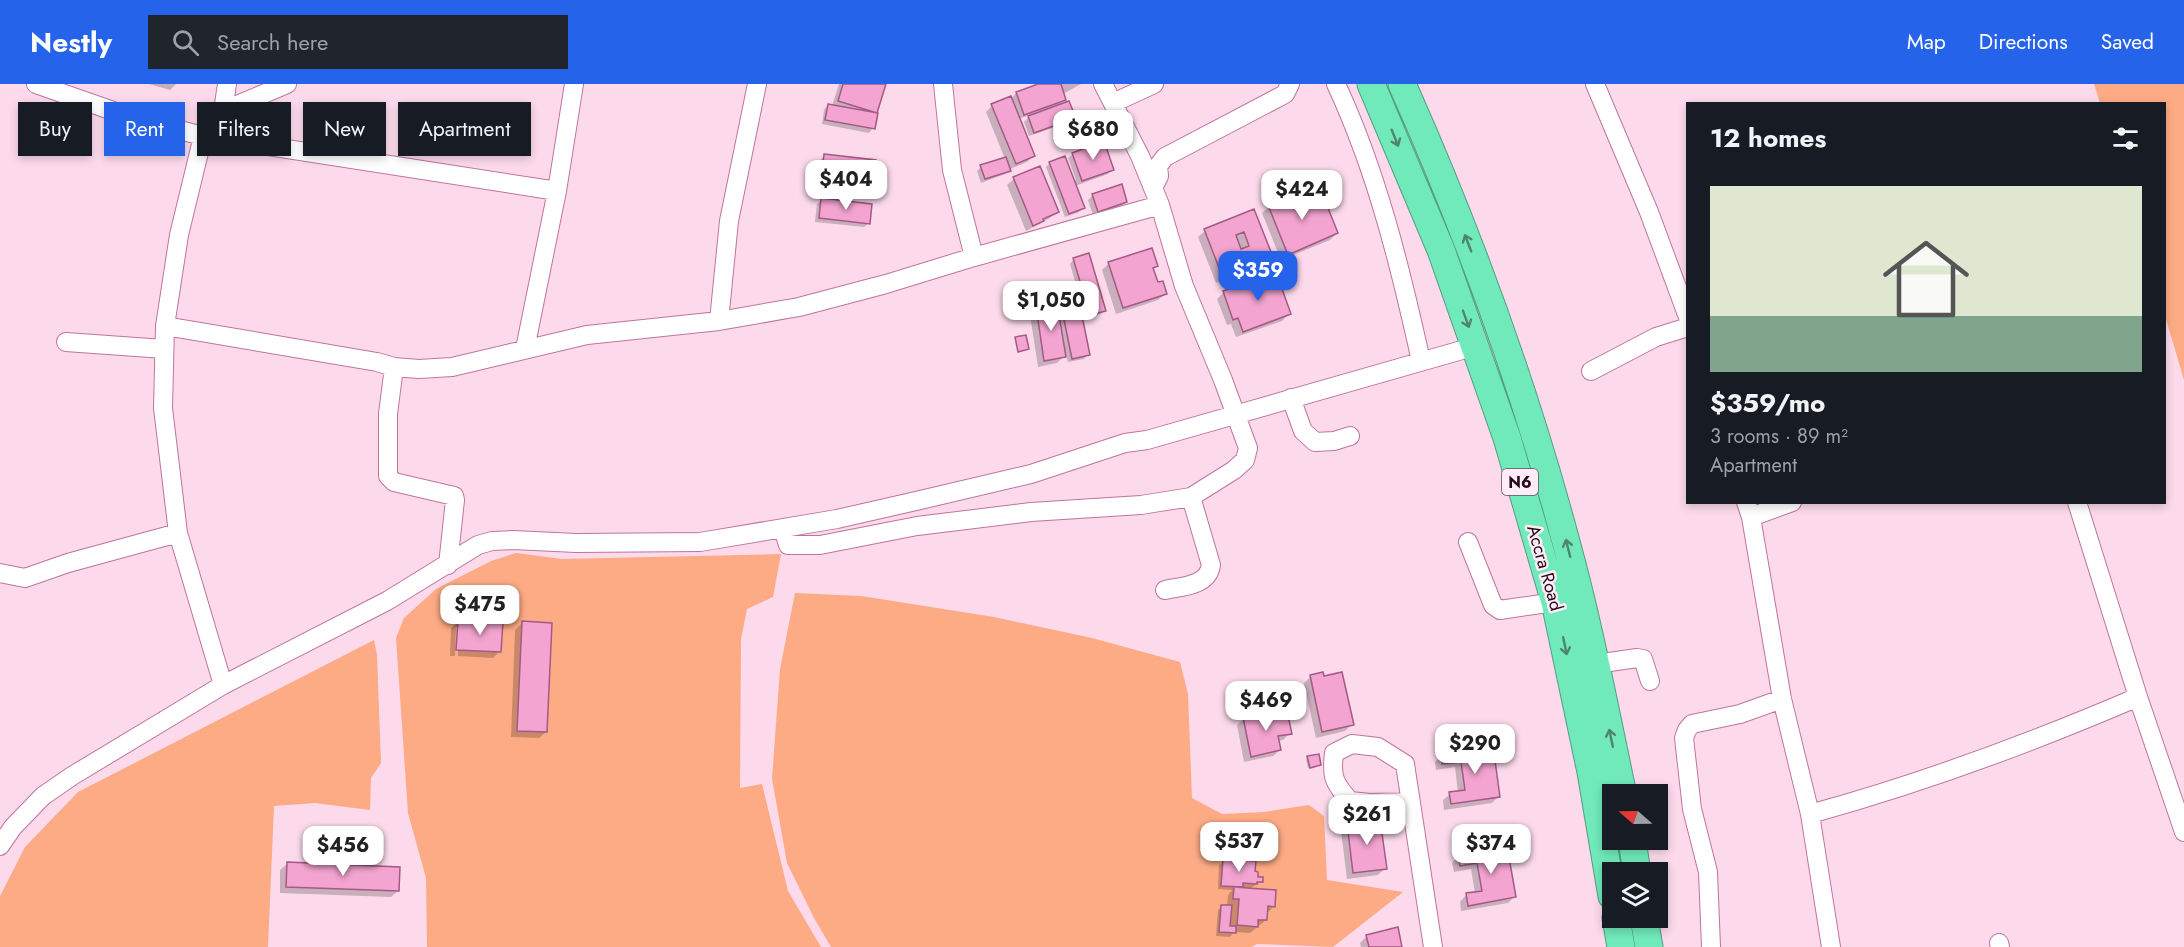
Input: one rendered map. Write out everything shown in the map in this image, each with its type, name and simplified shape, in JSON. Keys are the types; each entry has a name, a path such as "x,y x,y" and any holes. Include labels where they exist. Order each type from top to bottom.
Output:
{"highway":[{"name":"Accra Road","path":"1371,84 1441,250 1507,438 1556,602 1591,772 1606,862"},
{"name":"Accra Road","path":"1402,84 1439,166 1499,323 1533,425 1564,532 1596,664 1621,784"},
{"path":"1618,928 1621,947"},
{"path":"1646,928 1649,947"}],"street":[{"path":"36,84 136,118 197,134"},
{"path":"224,102 227,84"},
{"path":"244,102 287,84"},
{"path":"525,349 557,191 574,84"},
{"path":"719,321 729,221 757,84"},
{"path":"943,84 952,170 974,256"},
{"path":"783,528 789,545 820,545 917,526 1031,512 1141,505 1191,497 1234,470 1245,460 1248,448 1184,286 1160,205 1140,156 1103,84"},
{"path":"1113,103 1154,84"},
{"path":"1153,188 1159,176 1158,165 1165,157 1284,94 1290,84"},
{"path":"1336,84 1370,166 1382,203 1421,361"},
{"path":"1595,84 1649,212 1686,312"},
{"path":"291,150 557,191"},
{"path":"198,156 179,235 165,326 163,408 178,533 223,685"},
{"path":"165,326 377,362 394,367 420,369 452,367 587,334 719,321 799,307 1160,205"},
{"path":"1591,371 1656,337 1686,328"},
{"path":"66,342 164,349"},
{"path":"0,846 13,827 43,795 223,685 368,611 465,552 492,541 700,542 837,519 1031,474 1125,443 1148,440 1476,346"},
{"path":"394,367 388,414 388,476 394,482 454,496 447,565"},
{"path":"1291,398 1303,431 1315,442 1334,441 1350,436"},
{"path":"1165,590 1204,580 1210,574 1211,565 1191,497"},
{"path":"1781,504 1749,510 1782,699 1810,814 1832,947"},
{"path":"2078,504 2138,697 2184,832"},
{"path":"0,573 25,578 68,563 178,533"},
{"path":"1468,542 1493,605 1500,610 1556,602"},
{"path":"1596,664 1644,659 1650,681"},
{"path":"1810,814 1975,763 2138,697"},
{"path":"1711,947 1708,872 1692,809 1684,738 1692,724 1740,714 1782,699"},
{"path":"1411,802 1350,801 1337,787 1332,771 1334,753 1352,744 1378,747 1405,764 1411,802 1433,947"}],"shaded area":[{"path":"2094,84 2184,84 2184,380 2166,319 2166,102 2100,102"},
{"path":"516,553 562,559 781,554 773,597 747,609 741,639 740,788 762,784 788,891 821,947 427,947 426,878 408,813 396,638 404,618 436,589 491,561"},
{"path":"795,593 861,596 994,617 1092,638 1180,662 1188,694 1192,798 1222,814 1264,812 1309,805 1324,816 1327,880 1403,892 1333,947 1257,944 1252,947 831,947 787,863 772,779 780,669"},
{"path":"374,640 377,655 381,763 371,778 370,810 315,803 274,806 268,947 0,947 0,896 25,847 78,792"}],"building":[{"path":"843,84 886,84 877,113 838,101"},
{"path":"1038,84 1061,84 1066,100 1024,115 1016,92"},
{"path":"1011,96 1035,156 1016,164 991,104"},
{"path":"1069,101 1076,118 1034,133 1028,116"},
{"path":"828,104 878,113 875,129 825,120"},
{"path":"1104,141 1114,170 1082,181 1072,153"},
{"path":"824,154 876,160 872,193 820,188"},
{"path":"1065,156 1085,208 1069,214 1049,162"},
{"path":"1006,157 1011,171 985,179 980,165"},
{"path":"1040,166 1059,212 1033,226 1013,177"},
{"path":"1122,184 1127,202 1098,212 1092,194"},
{"path":"1310,187 1318,207 1326,203 1338,233 1288,255 1268,205"},
{"path":"821,198 872,204 870,224 819,218"},
{"path":"1254,209 1273,257 1223,278 1204,229","holes":["1244,232 1249,246 1241,249 1236,235"]},
{"path":"1152,248 1158,266 1153,268 1158,282 1163,281 1167,294 1123,308 1108,262"},
{"path":"1089,253 1106,311 1090,315 1073,258"},
{"path":"1276,272 1291,314 1243,332 1238,318 1233,320 1223,291"},
{"path":"1057,303 1066,357 1044,361 1036,306"},
{"path":"1080,306 1090,355 1072,359 1062,310"},
{"path":"1026,335 1029,349 1018,352 1015,337"},
{"path":"458,620 503,622 501,652 456,650"},
{"path":"522,621 552,623 547,732 517,731"},
{"path":"1323,672 1324,676 1342,672 1354,725 1322,732 1310,675"},
{"path":"1287,711 1292,734 1278,736 1281,750 1251,757 1243,717 1258,714 1258,717"},
{"path":"1493,746 1500,797 1451,804 1449,792 1465,790 1461,762 1442,764 1441,754"},
{"path":"1319,754 1321,765 1310,768 1307,756"},
{"path":"1380,819 1387,869 1353,873 1347,823"},
{"path":"1507,846 1516,897 1468,906 1466,893 1482,891 1477,863 1460,866 1458,855"},
{"path":"1223,859 1256,861 1255,871 1258,872 1258,877 1263,877 1263,882 1243,883 1243,887 1221,886"},
{"path":"287,862 400,867 399,891 286,887"},
{"path":"1234,887 1276,890 1275,907 1268,906 1267,920 1258,920 1258,927 1237,925 1239,899 1233,899"},
{"path":"1221,905 1232,905 1230,926 1236,926 1236,933 1219,932"},
{"path":"1398,927 1402,947 1369,947 1366,935"}]}
